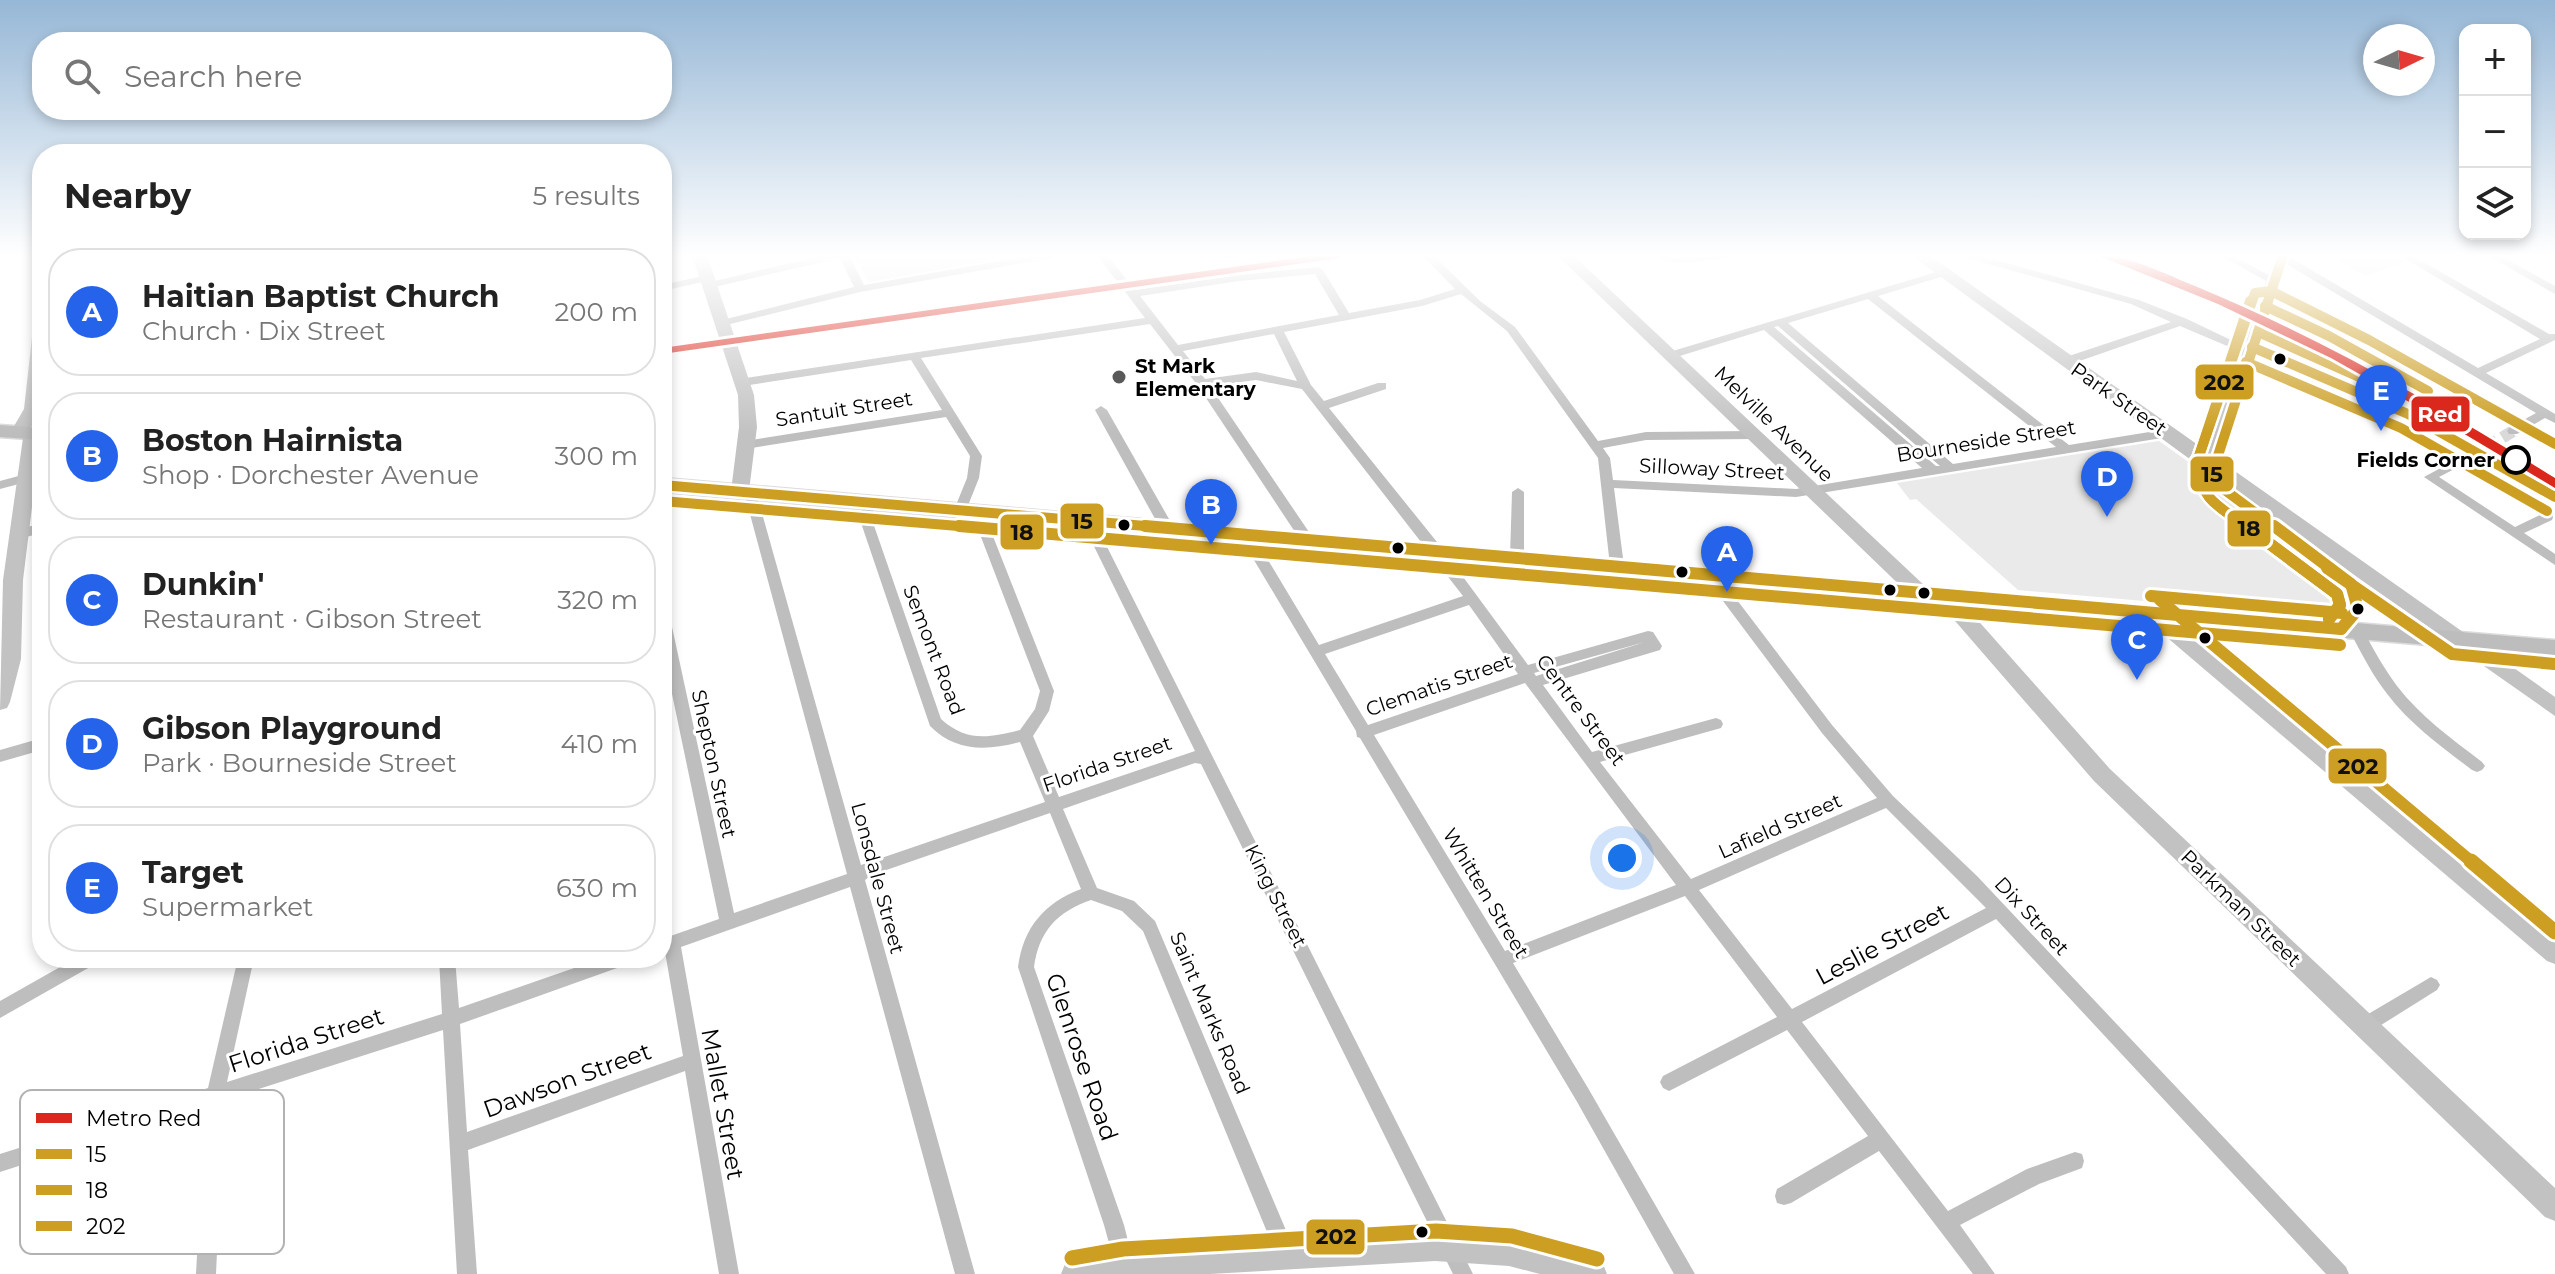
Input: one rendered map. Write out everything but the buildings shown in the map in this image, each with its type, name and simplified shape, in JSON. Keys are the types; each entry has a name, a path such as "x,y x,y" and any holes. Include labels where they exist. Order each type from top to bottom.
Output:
{"main road":[{"path":"672,486 1306,538 2555,648"}],"street":[{"path":"719,314 743,382 748,413 745,492"},
{"path":"722,323 757,314"},
{"path":"1148,314 1202,383 1306,538"},
{"path":"1176,349 1360,314"},
{"path":"1493,314 1511,329 1607,464 1617,566"},
{"name":"Melville Avenue","path":"1629,314 1919,592"},
{"path":"1670,355 1805,314"},
{"path":"1895,314 2065,448"},
{"name":"Park Street","path":"2001,314 2555,708"},
{"path":"2165,314 2250,352"},
{"path":"2212,467 2263,314"},
{"path":"2379,314 2550,416"},
{"path":"2510,314 2552,338"},
{"path":"743,382 1152,320"},
{"path":"2067,361 2183,321"},
{"path":"1780,322 1949,467"},
{"path":"1766,326 1932,470"},
{"name":"Centre Street","path":"1277,330 1306,386 1436,550 1589,759 1985,1274"},
{"path":"2477,373 2552,338"},
{"path":"914,356 976,456 969,510 1047,691 1042,711 1025,735 1091,893"},
{"path":"1202,383 1256,376 1306,386"},
{"path":"1322,406 1382,386"},
{"path":"1101,410 1166,526"},
{"path":"0,702 26,478 23,433 32,411"},
{"name":"Santuit Street","path":"745,445 950,413"},
{"path":"2513,431 2550,416"},
{"name":"Bourneside Street","path":"1811,490 2168,433"},
{"path":"1595,445 1646,436 1753,435"},
{"path":"2487,447 2430,477 2555,560"},
{"path":"0,485 26,478"},
{"name":"Silloway Street","path":"1610,484 1787,494 1811,490"},
{"name":"Lonsdale Street","path":"745,492 965,1274"},
{"path":"1517,557 1518,492"},
{"name":"Semont Road","path":"871,502 865,517 935,722 963,742 996,742 1025,735"},
{"path":"2514,533 2547,517"},
{"name":"King Street","path":"1087,520 1463,1274"},
{"path":"18,534 32,530"},
{"name":"Whitten Street","path":"1255,534 1258,555 1685,1274"},
{"name":"Dix Street","path":"1710,574 1827,729 1888,800 1997,911 2339,1274"},
{"name":"Parkman Street","path":"1943,594 2102,775 2555,1207"},
{"path":"1315,652 1470,599"},
{"path":"2150,612 2552,948"},
{"path":"2356,630 2379,675 2401,704 2477,766"},
{"name":"Clematis Street","path":"1362,733 1528,676 1602,655"},
{"name":"Shepton Street","path":"672,660 728,923"},
{"path":"1589,759 1716,724"},
{"path":"0,756 32,747"},
{"name":"Florida Street","path":"672,942 856,878 868,879 1056,810 1199,765 1206,759"},
{"name":"Lafield Street","path":"1501,960 1687,888 1888,800"},
{"name":"Saint Marks Road","path":"1091,893 1128,906 1149,926 1271,1261"},
{"name":"Glenrose Road","path":"1091,893 1065,903 1041,921 1027,950 1026,967 1114,1225 1124,1265"},
{"name":"Leslie Street","path":"1669,1082 1997,911"},
{"path":"0,1010 74,968"},
{"path":"216,1090 244,968"},
{"path":"448,968 467,1274"},
{"name":"Florida Street","path":"231,1090 451,1019 578,968"},
{"name":"Mallet Street","path":"672,968 729,1274"},
{"path":"2364,1026 2431,985"},
{"name":"Dawson Street","path":"459,1144 691,1061"},
{"path":"1784,1196 1881,1139"},
{"name":"Florida Street","path":"0,1163 20,1157"},
{"path":"1946,1222 2034,1176 2075,1161"},
{"path":"1075,1274 1124,1265 1271,1261 1451,1247 1509,1252 1593,1274"},
{"path":"206,1274 207,1254"}],"shaded area":[{"path":"2159,441 2197,468 2201,480 2335,576 2347,592 2345,608 2336,614 2317,616 2018,590 1916,499 1910,500 1897,483"}],"tunnel":[{"path":"2487,447 2513,431"}],"metro line":[{"name":"Red","path":"672,350 920,314"},
{"name":"Red","path":"2250,314 2391,385 2555,484"}],"transit line":[{"name":"18","path":"2246,314 2197,462 2198,483 2213,502 2337,594 2340,605 2329,619"},
{"name":"202","path":"2248,314 2197,462 2198,483 2213,502 2337,594 2340,605 2329,619"},
{"name":"15","path":"2264,314 2212,474 2222,488 2351,584 2358,609 2341,629"},
{"name":"15","path":"2283,314 2329,336 2428,391"},
{"name":"202","path":"2318,314 2555,444"},
{"name":"18","path":"2258,320 2322,350 2420,405"},
{"name":"202","path":"2258,332 2314,354 2420,404"},
{"name":"15","path":"2252,347 2408,414 2555,497"},
{"name":"18","path":"2246,362 2401,428 2547,511"},
{"name":"15","path":"672,486 2341,629"},
{"name":"18","path":"672,502 2340,645"},
{"name":"18","path":"2327,568 2452,654 2554,664"},
{"name":"202","path":"2151,596 2342,613"},
{"name":"202","path":"2160,600 2555,932"},
{"name":"202","path":"1072,1258 1123,1249 1436,1231 1512,1236 1597,1259"}],"place":[{"name":"St Mark Elementary","path":"1119,377"},
{"name":"Target","path":"2381,431"},
{"name":"Fields Corner","path":"2516,460"},
{"name":"Gibson Playground","path":"2107,517"},
{"name":"Boston Hairnista","path":"1211,545"},
{"name":"Haitian Baptist Church","path":"1727,592"},
{"name":"Dunkin'","path":"2137,680"}]}
